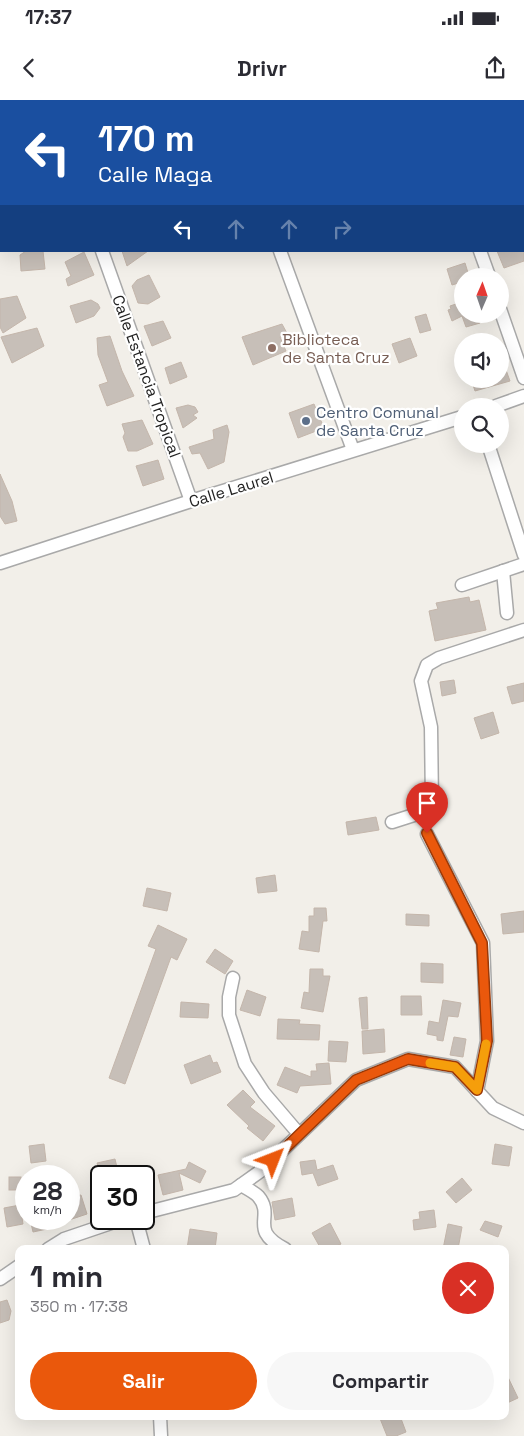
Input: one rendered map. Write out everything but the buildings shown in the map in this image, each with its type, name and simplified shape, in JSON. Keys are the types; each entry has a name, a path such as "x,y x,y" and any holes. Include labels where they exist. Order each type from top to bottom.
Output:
{"street":[{"name":"Calle Estancia Tropical","path":"102,252 191,501"},
{"path":"280,252 353,450"},
{"path":"480,252 486,268"},
{"path":"508,323 518,344 524,378"},
{"path":"509,401 524,396"},
{"name":"Calle Laurel","path":"0,563 191,501 454,419"},
{"path":"491,453 524,555"},
{"path":"462,585 524,564"},
{"path":"503,571 507,612"},
{"path":"392,822 417,814 432,804 432,727 420,681 427,665 439,658 524,630"},
{"path":"427,834 482,943 487,1041 477,1090"},
{"path":"233,978 228,997 229,1015 245,1064 264,1093 299,1134"},
{"path":"155,1210 234,1190 262,1170 356,1080 408,1059 455,1067 493,1108 524,1123"},
{"path":"241,1185 258,1196 263,1205 264,1232 268,1238 279,1245"},
{"path":"54,1245 64,1239 91,1230"},
{"path":"139,1230 143,1245"},
{"path":"0,1279 15,1269"},
{"path":"160,1420 161,1436"}],"slow traffic":[{"path":"430,1063 455,1067 477,1090 486,1044"}],"place":[{"name":"Biblioteca de Santa Cruz","path":"272,348"},
{"name":"Centro Comunal de Santa Cruz","path":"306,421"}],"route":[{"path":"273,1160 356,1080 408,1059 455,1067 477,1090 487,1041 482,943 427,833"}]}
